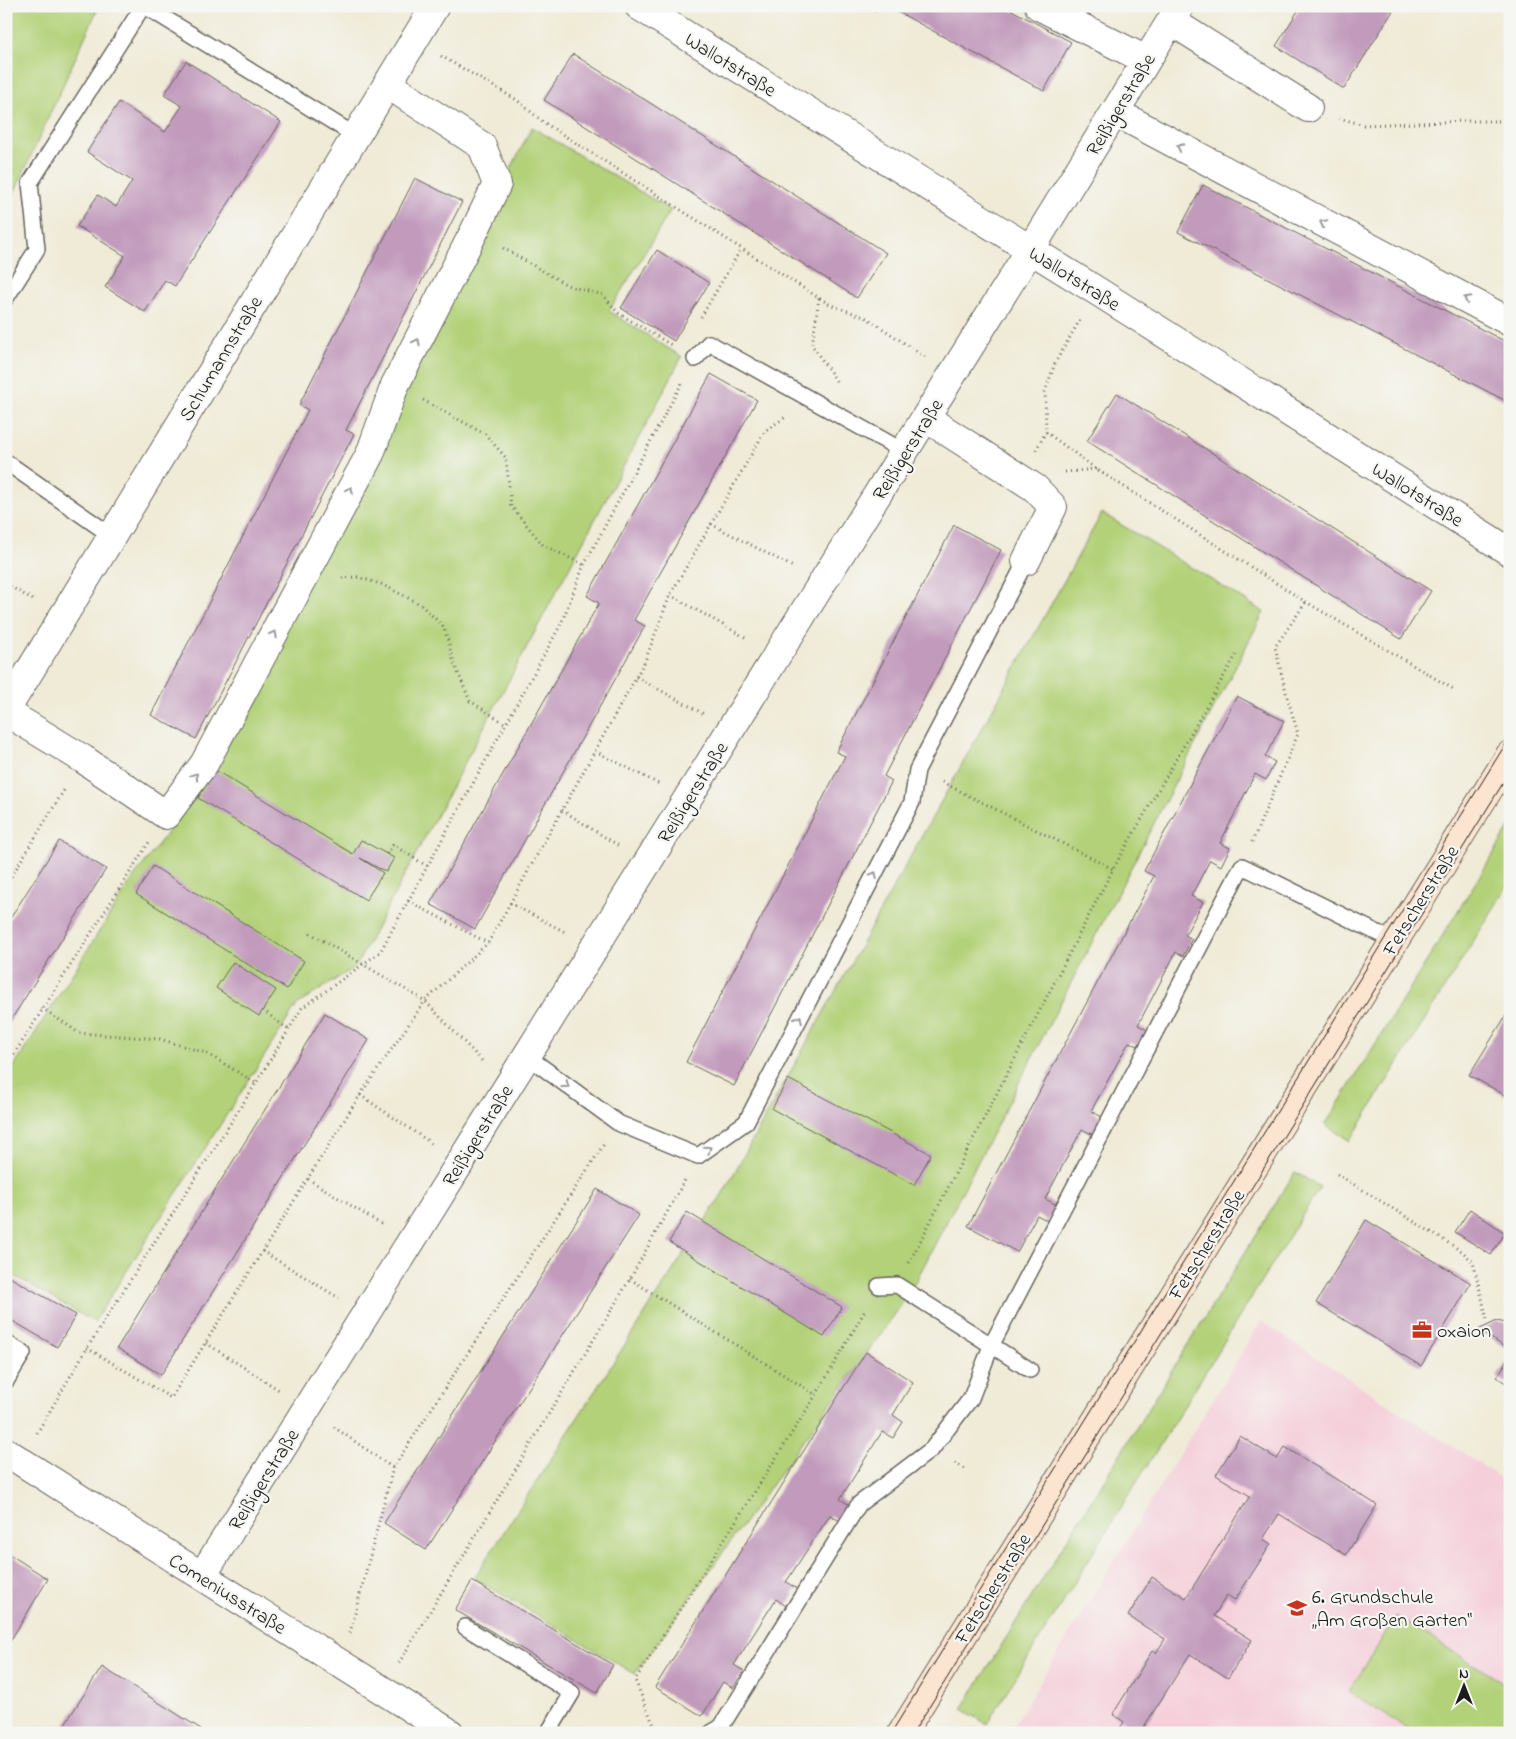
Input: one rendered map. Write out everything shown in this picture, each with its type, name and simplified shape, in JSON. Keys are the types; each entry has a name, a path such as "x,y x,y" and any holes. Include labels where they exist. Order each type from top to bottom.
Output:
{"main road":[{"name":"Fetscherstraße","path":"902,1733 1510,755"}],"street":[{"name":"Schumannstraße","path":"6,711 435,6"},
{"name":"Wallotstraße","path":"639,6 1097,291 1510,552"},
{"path":"1039,6 1146,60"},
{"name":"Reißigerstraße","path":"202,1576 778,656 1175,14"},
{"path":"1175,14 1308,108"},
{"path":"6,711 166,815 204,764 370,454 395,385 497,184 482,146 388,84"},
{"path":"1115,112 1510,322"},
{"path":"926,418 1035,488 1054,507 1026,561"},
{"name":"Comeniusstraße","path":"13,1457 450,1733"}],"lane":[{"path":"6,298 37,249 30,183 144,6 356,136"},
{"path":"695,359 709,343 905,452"},
{"path":"6,462 112,536"},
{"path":"527,1056 618,1123 698,1156 746,1122 912,802 917,770 1026,561"},
{"path":"711,1733 721,1727 859,1504 932,1449 971,1398 991,1346 1242,866 1394,940"},
{"path":"879,1286 897,1285 1030,1370"},
{"path":"6,1343 23,1353 6,1381"},
{"path":"465,1627 572,1693 548,1733"}],"path":[{"path":"414,40 517,100 543,122 819,298 831,305 867,318 952,376"},
{"path":"1308,108 1364,126 1466,121 1510,121"},
{"path":"13,1457 87,1348 302,1008 380,952 561,624 584,565 695,359 618,313 602,295 569,286 474,232"},
{"path":"709,343 692,333 741,248"},
{"path":"1035,488 1035,450 1046,432 1045,392 1053,370 1097,291"},
{"path":"819,298 812,345 835,379 846,419"},
{"path":"395,385 485,434 506,458 511,506 543,545 584,565"},
{"path":"87,1348 171,1398 360,1095 425,1002 488,943 645,662 670,595 765,431 811,399"},
{"path":"1046,432 1096,469 1306,602 1455,690"},
{"path":"711,524 823,583"},
{"path":"301,582 357,577 382,584 420,604 444,627 454,663 470,702 506,724"},
{"path":"670,595 778,656"},
{"path":"1242,866 1298,734 1275,647 1306,602"},
{"path":"897,1285 1113,869 1236,656"},
{"path":"636,677 731,729"},
{"path":"595,751 687,800"},
{"path":"6,885 83,760"},
{"path":"917,770 1013,816 1113,869"},
{"path":"562,810 647,863"},
{"path":"6,1068 42,1008 166,815"},
{"path":"388,854 393,845 427,866"},
{"path":"408,901 488,943"},
{"path":"510,903 594,948"},
{"path":"310,933 425,1002 507,1087"},
{"path":"42,1008 79,1033 160,1039 206,1054 256,1083"},
{"path":"263,1010 289,1030"},
{"path":"360,1095 460,1163"},
{"path":"342,1664 394,1468 618,1123"},
{"path":"383,1690 630,1279 698,1156"},
{"path":"1338,1174 1463,1252 1474,1262 1487,1319"},
{"path":"308,1179 410,1242"},
{"path":"262,1251 365,1315"},
{"path":"630,1279 816,1395"},
{"path":"657,1733 635,1680 816,1395 879,1286"},
{"path":"206,1343 307,1408 394,1468"}],"shaded area":[{"name":"6. Grundschule „Am Großen Garten“","path":"1261,1321 1510,1484 1510,1733 1009,1733"}],"green space":[{"path":"6,6 99,6 6,211"},
{"path":"532,127 671,210 609,311 682,357 356,966 297,1005 94,1322 6,1271 6,1079 131,881 216,767 369,447"},
{"path":"1102,513 1264,612 908,1296 635,1674 474,1578 723,1193"},
{"path":"1510,827 1510,882 1350,1141 1325,1125"},
{"path":"1295,1172 1320,1187 987,1724 962,1709"},
{"path":"1396,1616 1510,1687 1510,1733 1414,1733 1349,1692"}],"building":[{"path":"865,6 877,6 875,11"},
{"path":"887,6 1004,6 1071,42 1044,91"},
{"path":"1301,6 1396,6 1344,89 1276,46"},
{"path":"573,54 886,253 857,298 544,100"},
{"path":"186,61 281,122 175,286 165,280 145,312 105,287 125,256 77,226 98,195 116,207 132,181 87,152 119,102 165,132 182,106 164,95"},
{"path":"415,178 462,202 346,430 354,434 196,739 151,715 308,410 299,405"},
{"path":"1203,185 1510,344 1510,403 1178,232"},
{"path":"657,250 709,283 674,341 621,308"},
{"path":"711,374 757,400 634,620 645,626 475,929 430,904 599,603 587,596"},
{"path":"1117,393 1431,591 1401,639 1087,441"},
{"path":"954,525 1001,550 884,776 892,781 734,1086 686,1062 845,756 836,752"},
{"path":"1237,696 1284,721 1265,757 1275,762 1266,780 1255,774 1220,843 1230,848 1221,866 1210,860 1191,896 1203,902 1185,935 1192,939 1183,956 1176,952 1138,1025 1147,1030 1138,1046 1129,1042 1091,1111 1102,1117 1093,1135 1082,1129 1045,1199 1057,1205 1048,1221 1037,1215 1017,1252 968,1226 1154,876 1144,871"},
{"path":"215,770 353,854 361,840 394,858 386,872 360,858 383,873 366,900 198,798"},
{"path":"59,841 106,869 6,1028 6,925"},
{"path":"153,866 304,961 287,989 136,894"},
{"path":"233,962 276,990 259,1016 216,988"},
{"path":"1510,1009 1510,1098 1469,1075"},
{"path":"325,1013 369,1040 161,1375 117,1348"},
{"path":"788,1079 931,1154 914,1185 772,1109"},
{"path":"597,1189 639,1215 426,1550 384,1523"},
{"path":"1470,1209 1505,1233 1491,1255 1455,1232"},
{"path":"687,1212 842,1307 824,1337 669,1242"},
{"path":"1366,1220 1471,1283 1421,1366 1316,1303"},
{"path":"6,1275 76,1315 57,1347 6,1317"},
{"path":"1497,1321 1510,1324 1510,1350 1478,1330"},
{"path":"866,1352 913,1382 893,1415 903,1422 893,1438 882,1432 840,1499 850,1505 840,1521 830,1515 786,1582 797,1589 786,1606 776,1599 734,1665 744,1671 733,1688 723,1682 702,1716 655,1687"},
{"path":"1510,1357 1510,1386 1497,1377"},
{"path":"1240,1436 1277,1459 1285,1447 1377,1505 1346,1555 1279,1514 1263,1539 1271,1544 1235,1600 1227,1595 1214,1616 1252,1640 1228,1678 1190,1654 1140,1733 1117,1733 1124,1722 1113,1714 1152,1651 1156,1653 1165,1639 1128,1616 1152,1577 1186,1598 1250,1496 1216,1475"},
{"path":"6,1552 48,1579 6,1648"},
{"path":"472,1581 613,1665 597,1693 455,1610"},
{"path":"102,1667 201,1729 198,1733 59,1733"}],"tram line":[{"path":"891,1733 1510,737"},
{"path":"913,1733 1510,772"}],"place":[{"name":"oxaion","path":"1422,1330"},
{"name":"6. Grundschule „Am Großen Garten“","path":"1297,1608"}]}
